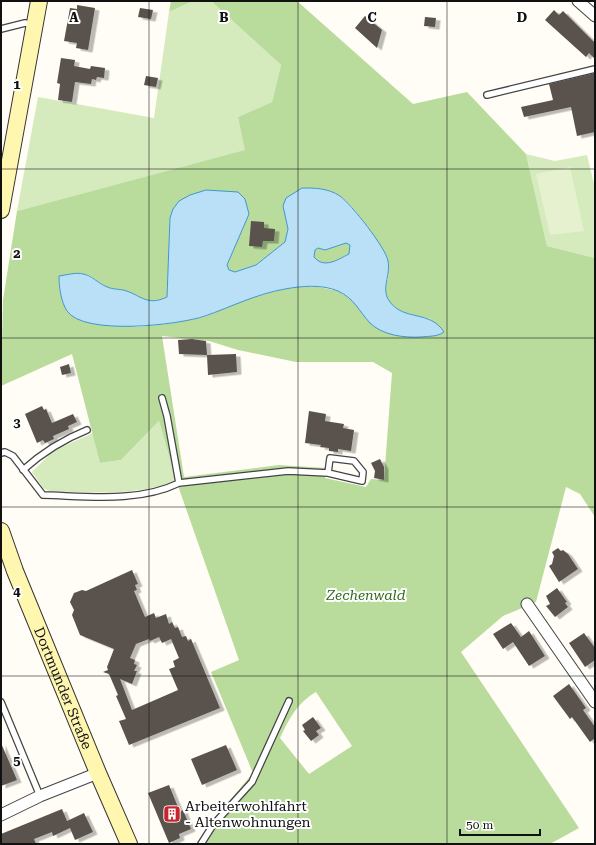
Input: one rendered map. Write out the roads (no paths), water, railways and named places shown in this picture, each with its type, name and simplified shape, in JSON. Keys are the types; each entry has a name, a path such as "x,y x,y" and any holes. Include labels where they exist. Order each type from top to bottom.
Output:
{"main road":[{"path":"1,210 39,1"},
{"name":"Dortmunder Straße","path":"1,531 15,571 98,773 129,844"}],"street":[{"path":"580,2 595,16"},
{"path":"527,604 595,702"},
{"path":"1,814 40,796 98,773"}],"lane":[{"path":"1,29 25,23 35,25"},
{"path":"487,95 595,69"},
{"path":"162,398 167,416 179,483"},
{"path":"23,470 44,452 66,438 87,430"},
{"path":"1,453 5,452 13,456 43,495 136,495 166,489 179,483 288,471 328,473 362,481 364,472 354,461 330,458 328,473"},
{"path":"201,844 213,825 252,782 289,701"},
{"path":"1,702 40,796"}],"water":[{"path":"302,188 317,188 340,196 367,227 386,255 389,267 386,292 390,302 402,312 432,321 444,332 436,336 414,337 387,333 370,323 352,301 344,294 332,289 318,286 298,287 274,291 205,316 175,323 154,325 111,326 92,324 77,319 67,311 63,303 59,285 59,276 74,273 80,273 92,277 102,285 129,292 144,299 154,301 167,297 170,218 173,209 179,201 190,195 206,190 238,192 245,199 249,214 227,265 229,270 235,272 256,265 285,242 288,229 283,206 286,198","holes":["346,243 350,245 349,254 335,261 326,263 318,261 314,257 315,250 318,248 325,250"]}],"place":[{"name":"Arbeiterwohlfahrt - Altenwohnungen","path":"172,814"}],"park label":[{"name":"Zechenwald","path":"366,595"}]}
